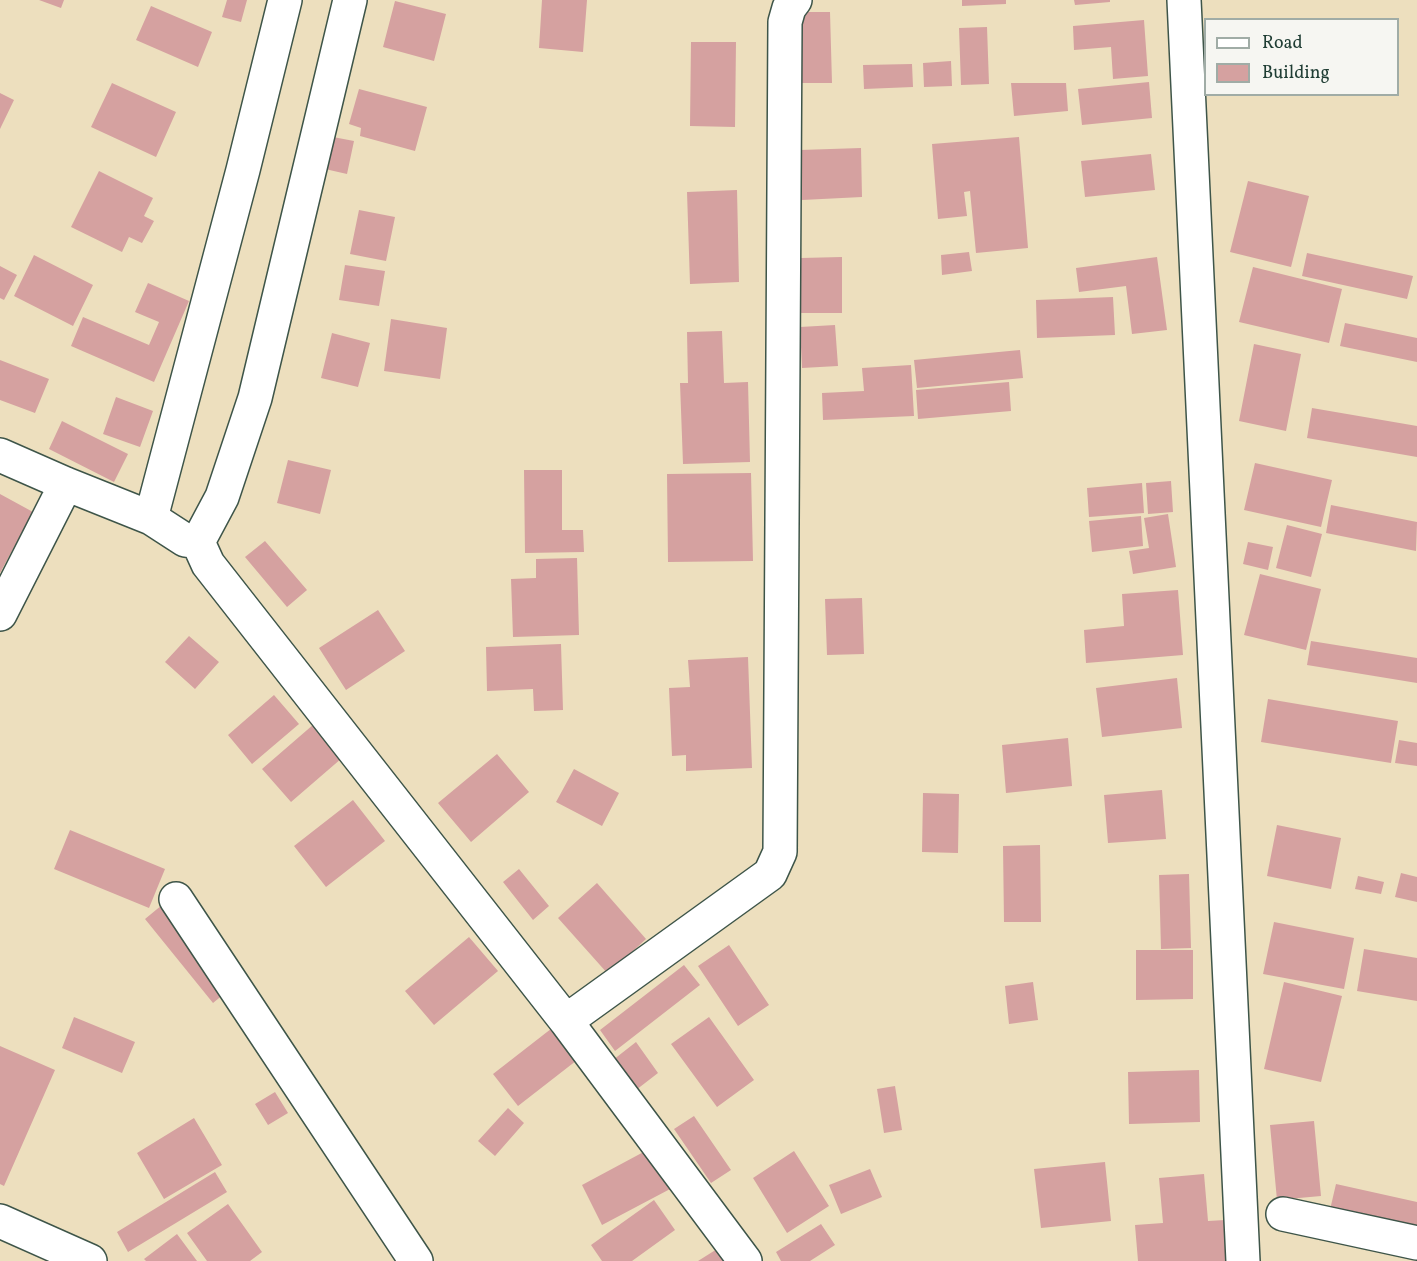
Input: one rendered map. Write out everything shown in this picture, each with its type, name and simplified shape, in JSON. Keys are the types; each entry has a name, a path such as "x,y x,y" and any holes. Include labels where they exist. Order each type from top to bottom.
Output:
{"street":[{"path":"151,518 237,194 285,0"},
{"path":"198,542 222,497 255,398 350,0"},
{"path":"566,1021 770,874 780,852 785,22 789,8 795,0"},
{"path":"1184,0 1243,1261"},
{"path":"0,455 151,518 185,540 198,542"},
{"path":"0,614 66,484"},
{"path":"198,542 208,564 566,1021 745,1261"},
{"path":"176,899 416,1261"},
{"path":"1283,1214 1417,1243"},
{"path":"0,1221 90,1261"}],"building":[{"path":"39,0 64,0 61,8"},
{"path":"227,0 247,0 241,22 222,17"},
{"path":"542,0 587,0 583,52 539,48"},
{"path":"962,0 1006,0 1006,4 962,6"},
{"path":"1074,0 1110,0 1110,2 1075,5"},
{"path":"395,1 446,14 434,61 383,47"},
{"path":"151,6 212,32 198,67 136,40"},
{"path":"801,12 830,12 832,83 802,83"},
{"path":"1144,20 1148,76 1113,79 1111,47 1074,50 1073,26"},
{"path":"987,27 989,84 961,85 959,28"},
{"path":"691,42 736,42 735,127 690,126"},
{"path":"951,61 952,86 924,87 923,63"},
{"path":"912,64 913,87 864,89 863,65"},
{"path":"1149,82 1152,118 1082,125 1078,89"},
{"path":"112,83 176,112 156,157 91,127"},
{"path":"1011,83 1066,83 1068,111 1014,116"},
{"path":"359,89 427,107 415,151 360,136 361,128 349,124"},
{"path":"0,93 14,100 0,129"},
{"path":"333,137 354,141 347,174 325,169"},
{"path":"1019,137 1028,248 976,253 970,191 964,192 967,216 938,219 932,144"},
{"path":"861,148 862,197 802,200 800,150"},
{"path":"1151,154 1155,190 1085,197 1081,161"},
{"path":"99,171 153,198 144,216 154,221 142,243 129,237 122,252 71,227"},
{"path":"1248,181 1309,196 1291,267 1230,252"},
{"path":"737,190 739,282 690,284 687,192"},
{"path":"359,210 395,217 386,261 350,254"},
{"path":"969,252 972,271 942,275 941,255"},
{"path":"1307,253 1413,276 1407,299 1302,276"},
{"path":"34,255 93,285 73,326 14,296"},
{"path":"842,257 842,313 801,313 801,258"},
{"path":"1157,257 1167,330 1132,334 1126,286 1079,292 1076,268"},
{"path":"345,265 385,271 379,306 339,300"},
{"path":"0,266 17,275 4,300 0,298"},
{"path":"1253,267 1342,289 1329,343 1239,322"},
{"path":"148,283 189,301 154,382 71,346 83,317 149,345 159,322 135,312"},
{"path":"1113,297 1115,335 1037,338 1036,300"},
{"path":"391,319 447,328 440,379 384,371"},
{"path":"1345,323 1417,338 1417,362 1340,346"},
{"path":"835,325 838,366 802,368 800,327"},
{"path":"722,331 724,383 748,382 750,462 683,464 680,383 688,383 687,332"},
{"path":"332,333 370,343 358,387 321,378"},
{"path":"1254,344 1301,354 1286,431 1239,421"},
{"path":"1020,350 1023,378 917,388 914,360"},
{"path":"0,360 49,379 35,413 0,400"},
{"path":"911,365 914,416 823,420 822,393 864,391 862,368"},
{"path":"1009,382 1011,411 918,419 916,390"},
{"path":"116,397 153,411 140,447 103,434"},
{"path":"1312,408 1417,426 1417,457 1307,438"},
{"path":"62,421 128,454 114,482 49,449"},
{"path":"288,460 331,470 320,514 277,503"},
{"path":"1255,463 1332,480 1321,527 1244,510"},
{"path":"524,470 562,470 562,530 583,530 584,552 525,553"},
{"path":"751,473 753,561 668,562 667,474"},
{"path":"1171,481 1173,512 1148,514 1146,483"},
{"path":"1142,483 1144,513 1089,517 1087,488"},
{"path":"0,494 33,512 0,573"},
{"path":"1331,505 1417,522 1416,551 1326,533"},
{"path":"1168,514 1176,567 1133,574 1129,551 1149,548 1144,518"},
{"path":"1141,516 1143,546 1092,552 1089,521"},
{"path":"1287,525 1322,534 1311,577 1276,568"},
{"path":"265,541 307,590 287,607 245,557"},
{"path":"1248,542 1273,547 1268,570 1243,564"},
{"path":"577,558 579,635 513,637 511,579 536,578 536,559"},
{"path":"1260,574 1321,589 1306,650 1244,635"},
{"path":"1178,590 1183,655 1086,663 1084,630 1124,626 1122,594"},
{"path":"862,598 864,654 827,655 825,599"},
{"path":"378,610 405,651 346,690 319,648"},
{"path":"189,636 219,662 195,689 165,662"},
{"path":"1311,641 1417,658 1417,683 1307,665"},
{"path":"561,644 563,710 534,711 533,689 487,691 486,647"},
{"path":"748,657 752,768 686,771 686,755 672,756 669,688 690,687 688,660"},
{"path":"1177,678 1182,728 1102,737 1096,688"},
{"path":"274,695 299,724 252,764 228,735"},
{"path":"1268,699 1398,721 1391,763 1261,742"},
{"path":"314,724 342,758 291,802 262,769"},
{"path":"1068,738 1072,786 1006,793 1002,745"},
{"path":"1399,740 1417,743 1417,766 1395,763"},
{"path":"497,754 529,792 471,842 438,803"},
{"path":"574,769 619,793 602,826 556,802"},
{"path":"1162,790 1166,839 1108,843 1104,795"},
{"path":"923,793 959,794 958,853 922,852"},
{"path":"353,800 385,841 326,887 294,846"},
{"path":"1277,825 1341,838 1331,889 1267,876"},
{"path":"70,830 165,869 149,908 54,869"},
{"path":"1040,845 1041,922 1004,922 1003,846"},
{"path":"519,869 549,906 533,920 503,882"},
{"path":"1401,873 1417,877 1417,902 1395,897"},
{"path":"1189,874 1191,948 1161,949 1159,875"},
{"path":"1358,876 1384,882 1381,894 1355,889"},
{"path":"597,883 646,939 608,974 558,918"},
{"path":"162,905 230,989 213,1003 145,919"},
{"path":"1274,922 1354,938 1344,989 1263,974"},
{"path":"469,937 498,971 434,1025 405,991"},
{"path":"729,945 769,1005 738,1026 698,966"},
{"path":"1364,949 1417,958 1417,1001 1357,991"},
{"path":"1136,950 1193,950 1193,999 1136,1000"},
{"path":"684,965 700,985 615,1051 600,1030"},
{"path":"1033,982 1038,1020 1009,1024 1005,986"},
{"path":"1284,982 1342,996 1321,1082 1264,1069"},
{"path":"74,1017 135,1042 122,1073 62,1048"},
{"path":"709,1017 754,1080 717,1107 671,1044"},
{"path":"556,1025 581,1057 518,1106 493,1074"},
{"path":"636,1042 658,1073 636,1090 613,1060"},
{"path":"0,1046 55,1070 4,1186 0,1184"},
{"path":"1199,1070 1200,1122 1129,1124 1128,1072"},
{"path":"895,1086 902,1130 884,1133 877,1089"},
{"path":"275,1092 288,1113 268,1125 255,1104"},
{"path":"508,1108 524,1123 495,1156 478,1141"},
{"path":"694,1116 731,1170 711,1183 674,1129"},
{"path":"194,1118 222,1165 164,1199 137,1153"},
{"path":"1314,1121 1321,1196 1277,1200 1270,1125"},
{"path":"651,1148 672,1188 602,1225 582,1185"},
{"path":"794,1151 829,1206 787,1233 753,1178"},
{"path":"1105,1162 1111,1221 1041,1228 1034,1169"},
{"path":"870,1169 882,1197 841,1214 829,1185"},
{"path":"215,1172 227,1192 128,1252 117,1232"},
{"path":"1204,1174 1208,1221 1225,1220 1229,1261 1138,1261 1135,1225 1163,1223 1159,1178"},
{"path":"1336,1184 1417,1202 1417,1234 1329,1214"},
{"path":"654,1200 675,1230 632,1261 602,1261 591,1245"},
{"path":"228,1204 262,1252 250,1261 207,1261 187,1233"},
{"path":"821,1224 835,1245 810,1261 781,1261 776,1252"},
{"path":"177,1234 197,1261 146,1261 144,1259"},
{"path":"725,1244 735,1261 698,1261"}]}
